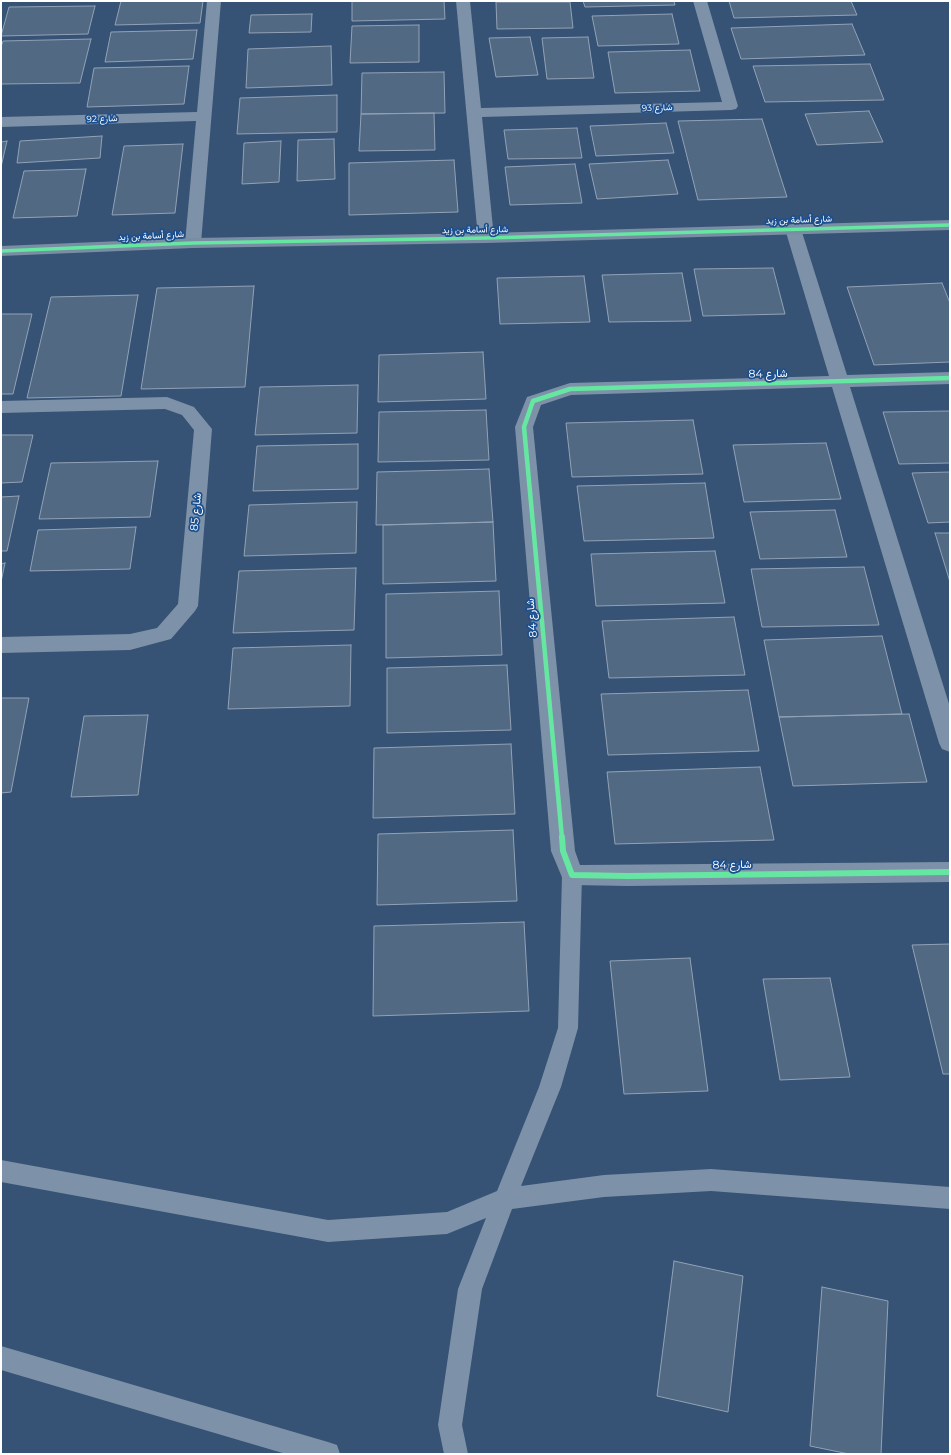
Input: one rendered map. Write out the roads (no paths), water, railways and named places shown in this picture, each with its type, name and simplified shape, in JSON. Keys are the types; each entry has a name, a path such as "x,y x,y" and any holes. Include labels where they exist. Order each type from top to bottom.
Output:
{"street":[{"path":"193,243 214,1"},
{"path":"463,1 486,238"},
{"name":"شارع 93","path":"474,113 731,106 700,1"},
{"name":"شارع 92","path":"1,122 203,116"},
{"name":"شارع أسامة بن زيد","path":"1,251 193,243 486,238 793,228 950,225"},
{"path":"793,228 950,743"},
{"name":"شارع 84","path":"950,378 570,389 533,401 524,426 563,851 572,875 628,876 950,872"},
{"name":"شارع 85","path":"1,407 166,403 188,411 203,429 188,606 164,634 130,642 1,645"}],"lane":[{"path":"456,1454 450,1425 470,1289 550,1087 568,1028 572,875"},
{"path":"1,1171 328,1231 406,1227 447,1223 505,1199 604,1186 711,1180 950,1198"},
{"path":"1,1358 328,1454"}]}
